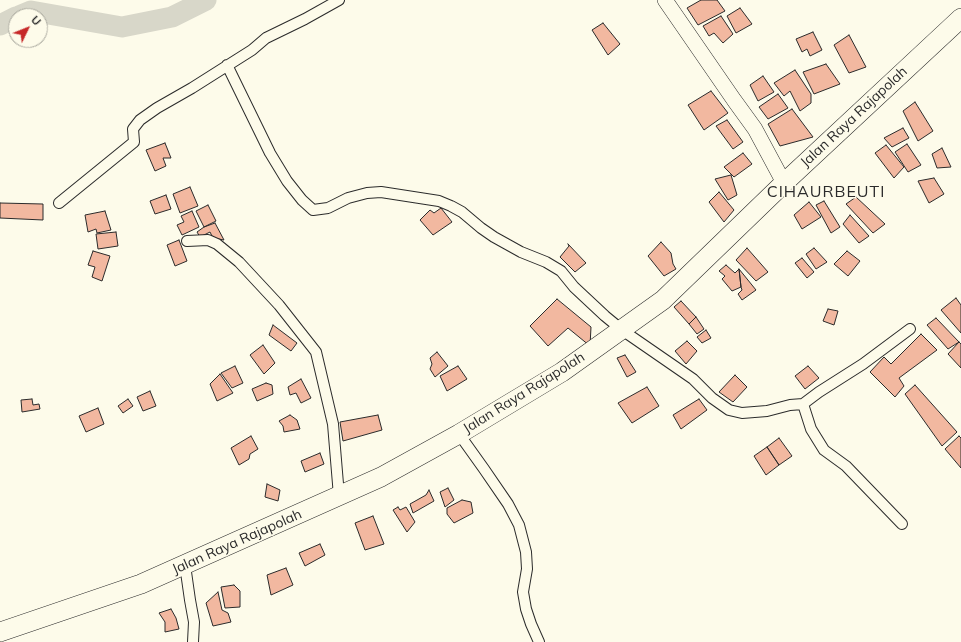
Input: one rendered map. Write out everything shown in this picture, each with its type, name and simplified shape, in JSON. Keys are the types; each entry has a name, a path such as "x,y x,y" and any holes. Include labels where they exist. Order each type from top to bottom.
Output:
{"highway":[{"name":"Jalan Raya Rajapolah","path":"0,632 141,584 381,477 459,434 562,372 663,300 784,183 961,18"}],"main road":[{"path":"665,0 755,129 784,183"}],"street":[{"path":"59,203 134,142 133,129 140,120 252,50 266,38 339,0"},
{"path":"227,65 270,153 287,181 302,200 313,210 328,208 348,198 381,192 439,201 451,206 462,212 494,237 521,252 546,262 561,271 574,287 605,316 622,330 693,379 712,398 729,410 742,413 767,411 790,405 803,404 863,364 910,329"},
{"path":"187,241 208,240 217,244 239,262 280,305 316,352 333,424 339,496"},
{"path":"803,404 811,429 824,450 846,466 902,524"},
{"path":"459,434 508,504 519,525 526,552 527,569 523,592 531,624 539,642"},
{"path":"185,565 194,622 193,642"}],"building":[{"path":"701,0 717,0 725,11 698,25 687,8"},
{"path":"740,8 752,24 736,33 727,16"},
{"path":"721,16 733,34 723,43 714,33 709,36 703,26"},
{"path":"603,23 620,44 608,55 592,30"},
{"path":"813,32 822,50 810,56 807,49 802,52 796,39"},
{"path":"849,35 866,67 849,73 834,45"},
{"path":"826,64 840,84 814,94 803,72"},
{"path":"795,70 811,94 811,103 800,111 790,91 784,96 774,83"},
{"path":"763,76 774,92 758,101 750,85"},
{"path":"711,91 728,113 704,130 688,105"},
{"path":"778,94 788,108 768,119 759,107"},
{"path":"915,102 933,131 918,141 903,111"},
{"path":"792,109 813,137 780,146 768,124"},
{"path":"727,120 743,142 733,149 716,126"},
{"path":"903,128 909,138 892,147 884,138"},
{"path":"165,143 171,158 163,158 166,166 155,171 146,150"},
{"path":"907,144 921,165 908,172 895,152"},
{"path":"886,145 904,167 894,178 875,153"},
{"path":"942,148 951,167 937,168 932,154"},
{"path":"743,153 752,164 734,177 724,167"},
{"path":"731,175 737,195 728,200 715,179"},
{"path":"934,178 944,194 929,203 918,181"},
{"path":"190,187 198,206 180,213 173,194"},
{"path":"719,192 734,210 724,222 709,202"},
{"path":"166,195 171,209 155,214 150,201"},
{"path":"856,197 885,224 873,233 846,204"},
{"path":"824,201 840,227 831,233 816,205"},
{"path":"809,202 821,217 802,229 794,215"},
{"path":"0,203 43,204 43,220 0,218"},
{"path":"208,205 216,221 204,227 196,211"},
{"path":"441,208 452,222 433,235 420,220 430,210 434,213"},
{"path":"105,211 111,230 97,233 96,229 88,232 85,215"},
{"path":"192,211 199,227 182,235 177,225 184,222 181,216"},
{"path":"850,215 869,236 859,243 843,224"},
{"path":"215,223 224,240 213,238 210,232 200,237 197,232 204,227"},
{"path":"116,232 118,246 98,249 96,234"},
{"path":"179,240 187,261 175,266 167,245"},
{"path":"661,242 671,253 673,264 676,269 664,276 648,256"},
{"path":"568,244 586,263 575,272 560,257 569,246"},
{"path":"747,248 768,272 756,281 736,260"},
{"path":"814,248 827,262 816,269 806,254"},
{"path":"93,251 110,256 102,281 92,277 95,267 88,265"},
{"path":"847,251 860,261 848,276 834,264"},
{"path":"802,258 814,272 807,278 795,263"},
{"path":"726,265 735,273 739,269 741,287 732,291 722,279 725,276 719,271"},
{"path":"739,269 756,290 742,300 738,294 742,290"},
{"path":"956,298 961,305 961,333 941,310"},
{"path":"557,299 591,327 590,346 568,328 548,346 530,326"},
{"path":"681,301 696,317 689,324 674,307"},
{"path":"828,309 838,311 834,325 823,321"},
{"path":"696,317 704,329 697,334 689,324"},
{"path":"936,318 959,342 948,349 927,325"},
{"path":"273,325 297,343 291,351 269,335"},
{"path":"706,330 711,338 702,343 697,337"},
{"path":"921,334 937,350 899,378 904,386 895,397 870,372 884,357 891,364"},
{"path":"687,341 697,351 686,364 675,351"},
{"path":"959,342 961,344 961,368 948,354"},
{"path":"263,345 275,363 264,374 250,355"},
{"path":"437,352 448,366 435,377 430,369 432,364 430,358"},
{"path":"625,355 636,372 627,377 617,358"},
{"path":"235,366 243,383 232,388 221,373"},
{"path":"458,366 467,379 447,391 440,376"},
{"path":"808,366 819,378 805,389 795,376"},
{"path":"220,374 233,393 217,401 210,384"},
{"path":"735,375 747,387 733,402 719,392"},
{"path":"301,379 311,398 301,403 296,393 290,395 288,387"},
{"path":"266,383 272,385 273,394 257,401 252,389"},
{"path":"915,385 957,432 942,446 905,394"},
{"path":"647,387 659,406 632,423 618,403"},
{"path":"150,391 156,406 143,411 137,397"},
{"path":"32,399 33,405 39,404 40,409 22,412 21,400"},
{"path":"128,399 133,406 123,413 118,406"},
{"path":"699,399 707,410 681,429 673,415"},
{"path":"98,408 104,424 86,432 79,416"},
{"path":"290,415 297,420 300,429 284,432 283,426 279,421"},
{"path":"378,415 382,430 343,441 340,422"},
{"path":"251,436 258,449 250,454 249,459 239,465 231,448"},
{"path":"959,436 961,438 961,468 945,449"},
{"path":"779,438 792,456 779,465 767,447"},
{"path":"767,447 779,465 766,475 754,456"},
{"path":"320,453 324,464 305,472 301,461"},
{"path":"267,484 280,490 278,501 265,497"},
{"path":"448,488 454,500 445,507 440,492"},
{"path":"429,490 434,501 413,513 410,504 426,495"},
{"path":"462,500 471,502 473,513 454,523 447,514 447,508"},
{"path":"398,507 400,510 406,507 415,522 407,532 393,510"},
{"path":"373,516 384,544 365,550 355,523"},
{"path":"320,544 325,555 305,566 299,553"},
{"path":"286,568 293,585 271,595 267,575"},
{"path":"234,585 240,591 240,607 225,608 221,587"},
{"path":"218,592 222,610 228,613 231,622 213,626 206,603"},
{"path":"171,609 176,618 179,629 165,632 165,622 159,613"}],"waterway":[{"path":"48,14 122,27 172,17 206,0"},
{"path":"0,25 8,21"}],"district":[{"name":"CIHAURBEUTI","path":"826,192"}]}
